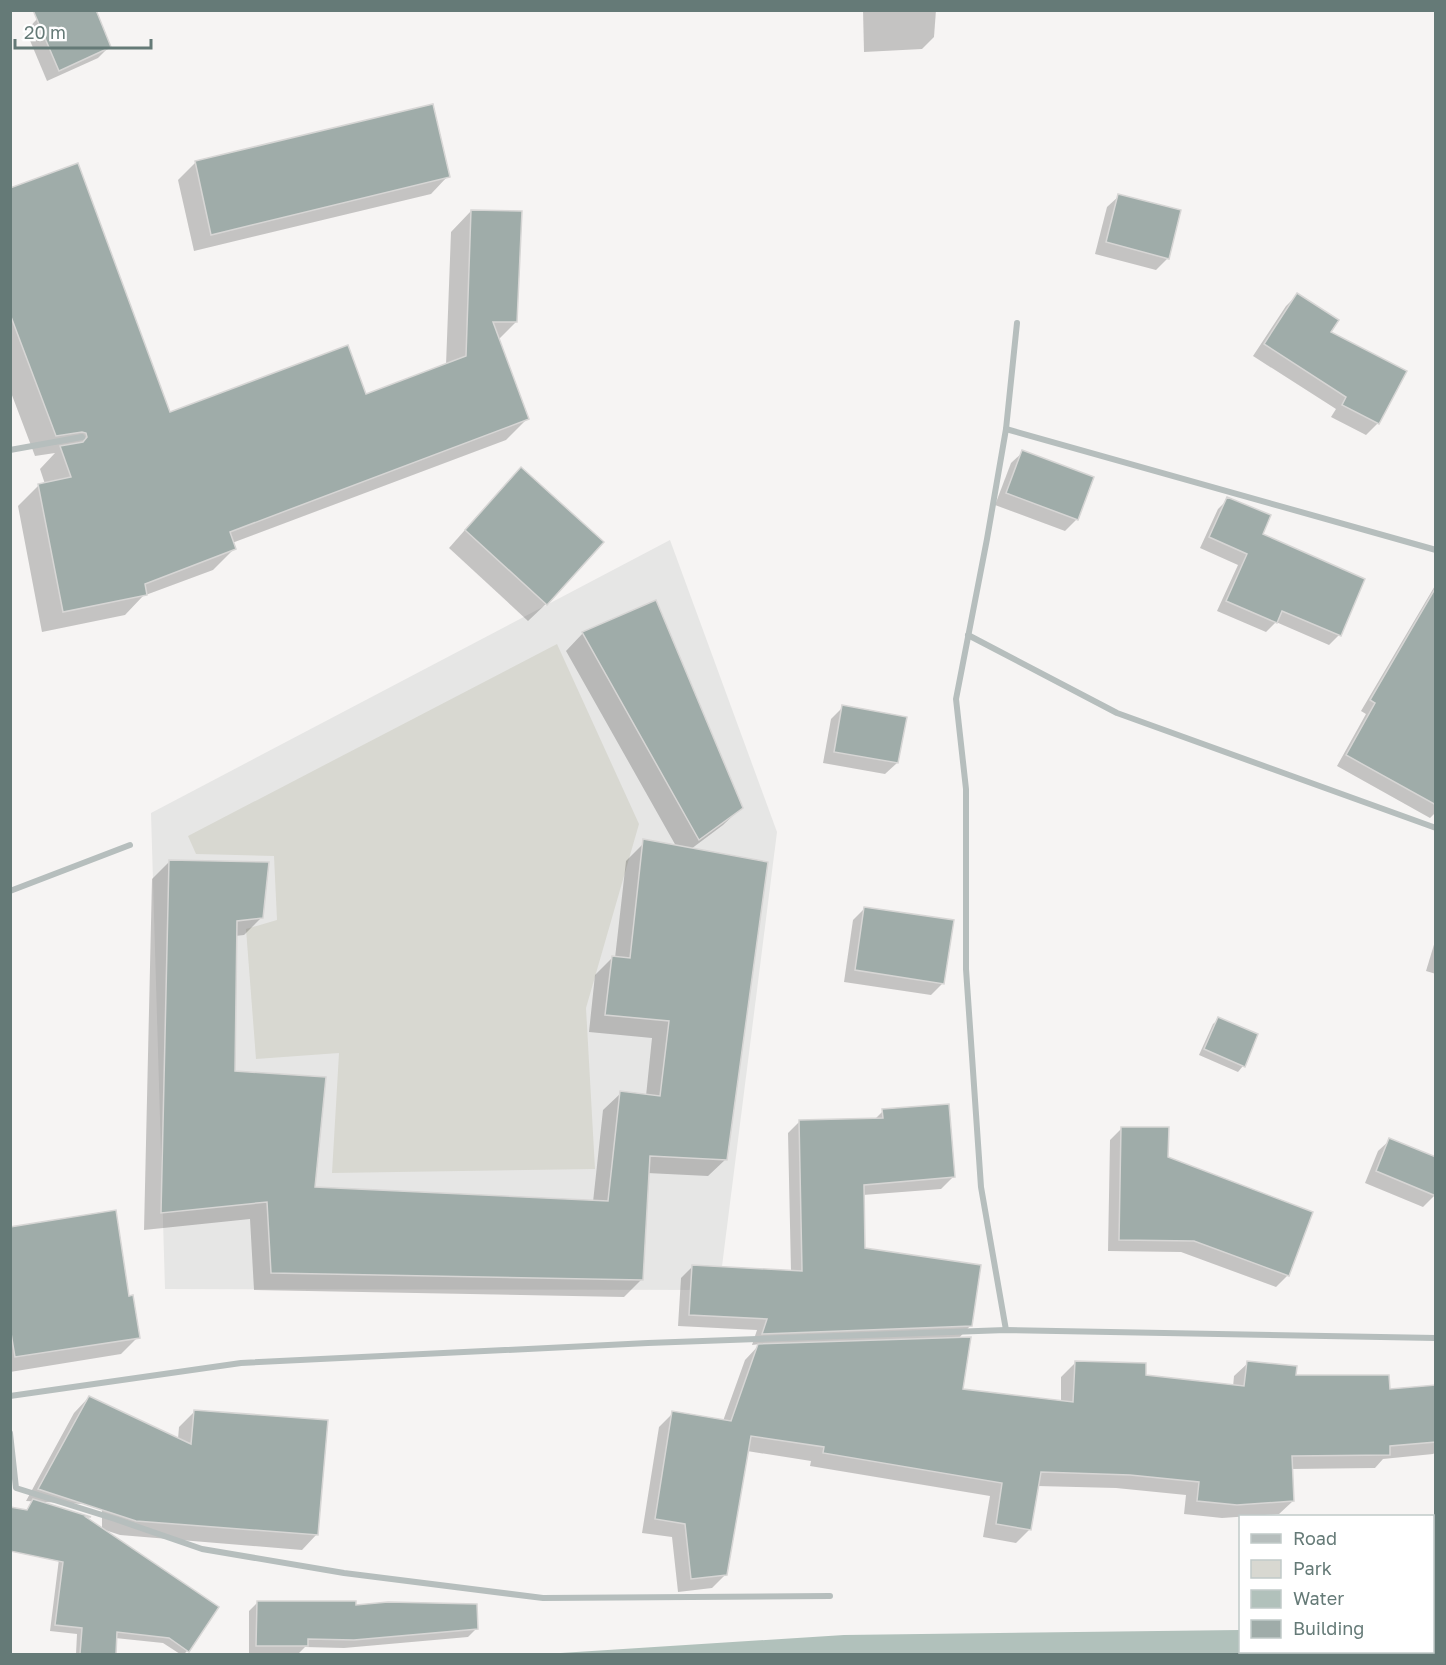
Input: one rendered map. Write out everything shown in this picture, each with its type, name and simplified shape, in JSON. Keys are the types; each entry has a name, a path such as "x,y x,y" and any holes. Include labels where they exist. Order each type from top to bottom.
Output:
{"street":[{"path":"1006,1330 981,1187 966,969 966,789 956,699 1006,429 1017,323"},
{"path":"1006,429 1436,550"},
{"path":"10,450 82,437"},
{"path":"968,635 1117,713 1436,828"},
{"path":"10,891 130,845"},
{"path":"10,1396 241,1363 636,1344 1006,1330 1436,1338"},
{"path":"10,1433 16,1488 115,1519 202,1550 344,1573 543,1598 830,1596"}],"shaded area":[{"path":"670,540 777,832 719,1290 165,1289 151,813"}],"green space":[{"path":"557,644 639,824 586,1008 595,1169 332,1173 339,1053 256,1059 246,929 277,920 274,856 196,854 188,836"}],"water":[{"path":"1435,1627 1435,1654 545,1654 844,1635 1239,1630 1239,1653 1434,1653"}],"building":[{"path":"33,10 96,10 111,47 59,71"},
{"path":"433,104 450,177 211,235 195,161"},
{"path":"78,163 170,412 348,345 366,394 466,356 471,210 522,211 517,322 493,322 529,419 230,532 236,549 145,584 147,595 63,612 38,484 71,477 60,446 83,442 87,437 86,433 82,432 56,436 10,314 10,188"},
{"path":"1118,194 1181,210 1169,259 1106,242"},
{"path":"1297,293 1339,320 1331,332 1407,371 1379,424 1342,405 1346,397 1264,344"},
{"path":"1022,450 1094,477 1078,520 1006,493"},
{"path":"521,467 604,542 547,605 465,530"},
{"path":"1227,497 1271,515 1263,534 1365,579 1341,636 1282,611 1277,623 1226,601 1247,554 1209,537"},
{"path":"1436,587 1436,805 1346,755 1375,703 1370,700"},
{"path":"656,600 743,808 699,840 582,632"},
{"path":"842,705 907,717 898,763 834,752"},
{"path":"643,839 768,862 727,1160 650,1156 643,1280 271,1273 267,1202 161,1213 169,860 269,862 263,918 237,921 235,1071 326,1077 315,1187 608,1201 620,1091 660,1096 669,1021 605,1015 612,956 630,958"},
{"path":"864,907 954,920 944,984 855,970"},
{"path":"1218,1017 1258,1034 1245,1067 1204,1049"},
{"path":"949,1104 955,1177 864,1185 865,1248 981,1265 972,1326 762,1334 767,1319 689,1315 692,1265 802,1271 799,1120 883,1118 882,1109"},
{"path":"1121,1127 1169,1127 1168,1157 1313,1212 1289,1276 1194,1241 1119,1240"},
{"path":"1389,1138 1436,1157 1436,1196 1376,1171"},
{"path":"116,1210 129,1296 133,1295 140,1338 15,1357 10,1327 10,1227"},
{"path":"971,1337 963,1389 1073,1402 1075,1361 1146,1363 1146,1375 1244,1386 1247,1361 1297,1366 1296,1375 1389,1375 1390,1389 1436,1385 1436,1442 1390,1446 1390,1455 1292,1456 1294,1501 1237,1505 1197,1501 1199,1482 1130,1475 1041,1472 1031,1530 996,1524 1002,1483 823,1453 824,1447 751,1436 727,1575 691,1579 685,1524 655,1519 672,1411 731,1421 758,1344"},
{"path":"89,1396 191,1444 194,1410 328,1420 318,1535 136,1521 38,1489"},
{"path":"33,1499 91,1517 86,1517 219,1607 189,1652 169,1638 117,1632 116,1654 80,1654 82,1628 55,1625 63,1562 10,1551 10,1507 27,1510"},
{"path":"257,1601 356,1601 356,1605 388,1602 477,1604 478,1629 354,1640 308,1639 308,1646 256,1646"}]}
